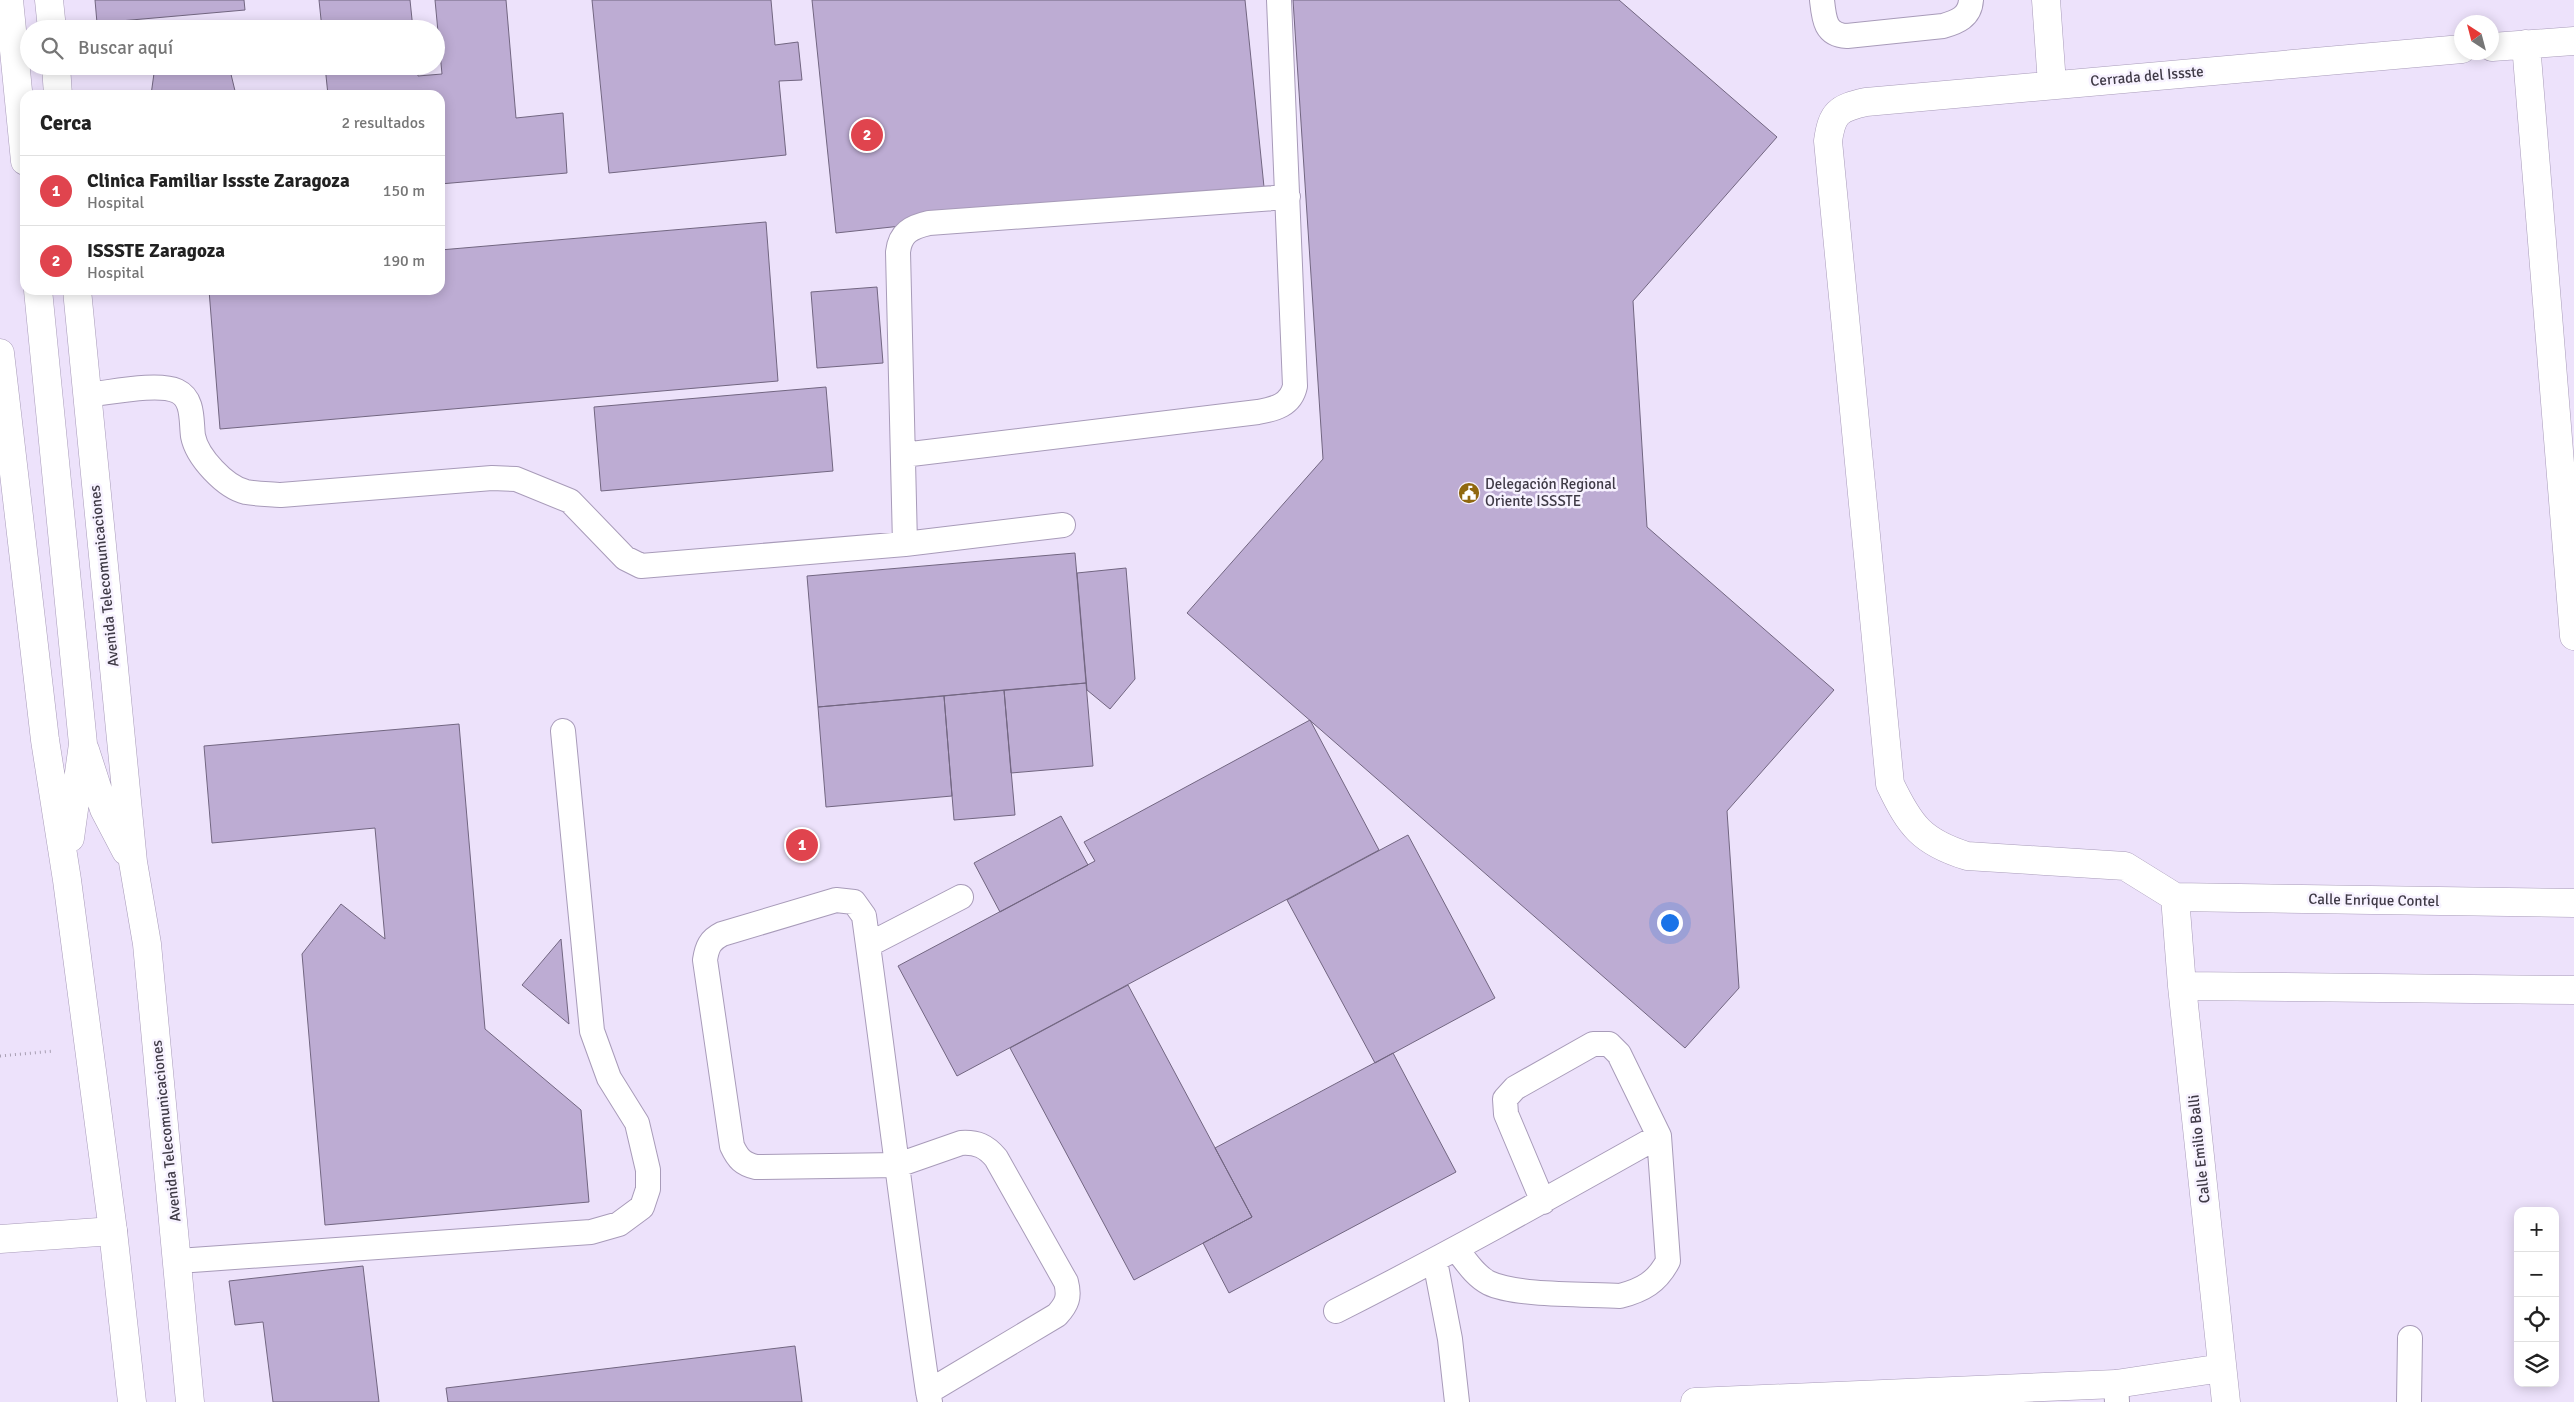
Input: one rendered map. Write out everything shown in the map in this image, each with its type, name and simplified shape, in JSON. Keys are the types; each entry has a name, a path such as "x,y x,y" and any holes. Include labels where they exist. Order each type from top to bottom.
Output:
{"street":[{"path":"9,0 20,111"},
{"path":"49,0 51,20"},
{"path":"2046,0 2052,84"},
{"path":"2499,46 2574,41"},
{"path":"2526,44 2574,636"},
{"name":"Cerrada del Issste","path":"2175,896 2125,866 1967,856 1943,848 1922,835 1903,810 1890,784 1828,141 1830,126 1835,114 1850,106 1866,102 2454,50"},
{"path":"57,75 58,90"},
{"name":"Avenida Telecomunicaciones","path":"38,295 83,744 104,809 133,862"},
{"name":"Avenida Telecomunicaciones","path":"77,295 133,862 147,944 190,1402"},
{"name":"Avenida Telecomunicaciones","path":"0,353 45,740 67,880 113,1232 132,1402"},
{"name":"Avenida Telecomunicaciones","path":"67,880 72,815 83,744"},
{"name":"Calle Enrique Contel","path":"2175,896 2574,903"},
{"name":"Calle Emilio Balli","path":"2175,896 2182,986 2226,1402"},
{"path":"2182,986 2574,990"},
{"path":"0,1239 113,1232"},
{"path":"1695,1402 2117,1393 2222,1368"}],"lane":[{"path":"903,455 1258,412 1274,409 1288,402 1295,386 1279,0"},
{"path":"1822,0 1825,24 1830,32 1838,36 1847,36 1943,26 1956,22 1967,15 1971,0"},
{"path":"905,544 898,252 900,240 906,231 929,223 1288,197"},
{"path":"86,395 169,388 179,392 188,402 194,438 204,458 214,471 229,484 246,492 281,495 492,478 516,479 570,501 625,558 641,566 905,544 1063,524"},
{"path":"178,1261 591,1232 619,1224 642,1207 648,1189 648,1170 637,1123 609,1078 592,1031 563,731"},
{"path":"868,946 960,897"},
{"path":"868,946 864,916 860,907 854,902 845,899 722,934 712,939 706,949 705,960 732,1146 737,1157 745,1164 756,1167 898,1165 961,1143 972,1142 989,1150 996,1158 1066,1282 1069,1294 1066,1306 1057,1315 929,1397 898,1165 868,946"},
{"path":"1457,1250 1472,1269 1487,1282 1506,1289 1620,1296 1636,1292 1652,1284 1662,1273 1668,1261 1659,1136 1619,1054 1609,1044 1593,1044 1515,1088 1505,1099 1504,1106 1543,1202"},
{"path":"1336,1311 1457,1250 1659,1136"},
{"path":"1435,1261 1450,1339 1457,1402"},
{"path":"2409,1402 2410,1338"}],"path":[{"path":"0,1056 88,1047"}],"building":[{"path":"95,0 244,0 245,10 131,20 97,20"},
{"path":"319,0 410,0 412,20 321,20"},
{"path":"435,0 506,0 516,118 563,113 567,173 445,184 445,90 327,90 326,75 445,75 445,20 437,20"},
{"path":"592,0 771,0 775,45 798,42 802,80 779,81 786,155 609,173"},
{"path":"812,0 1245,0 1264,187 836,233"},
{"name":"Delegación Regional Oriente ISSSTE","path":"1293,0 1619,0 1777,137 1633,301 1647,527 1834,690 1727,811 1739,988 1685,1048 1187,613 1323,459"},
{"path":"154,75 231,75 235,90 152,90"},
{"path":"766,222 778,381 220,429 209,295 445,295 445,250"},
{"path":"877,287 883,363 817,368 811,292"},
{"path":"826,387 833,471 601,491 594,407"},
{"path":"1075,553 1086,683 818,707 807,576"},
{"path":"1126,568 1135,679 1110,709 1087,690 1077,573"},
{"path":"1086,683 1093,766 1011,773 1004,690"},
{"path":"1004,690 1015,815 954,820 944,696"},
{"path":"944,696 952,796 826,807 818,707"},
{"path":"1310,720 1379,850 957,1076 898,966 1095,861 1084,842"},
{"path":"459,724 485,1029 581,1110 589,1202 325,1225 302,954 341,904 385,939 375,828 212,843 204,746"},
{"path":"1061,816 1088,865 1000,912 974,863"},
{"path":"1408,835 1495,998 1375,1063 1287,900"},
{"path":"561,939 569,1024 522,985"},
{"path":"1128,985 1252,1217 1134,1280 1010,1048"},
{"path":"1393,1053 1456,1172 1229,1293 1203,1243 1252,1217 1215,1148"},
{"path":"363,1266 379,1402 273,1402 263,1322 235,1325 229,1281"},
{"path":"795,1346 802,1402 448,1402 446,1388"}],"place":[{"name":"ISSSTE Zaragoza","path":"867,135"},
{"name":"Delegación Regional Oriente ISSSTE","path":"1469,493"},
{"name":"Clinica Familiar Issste Zaragoza","path":"802,845"}]}
